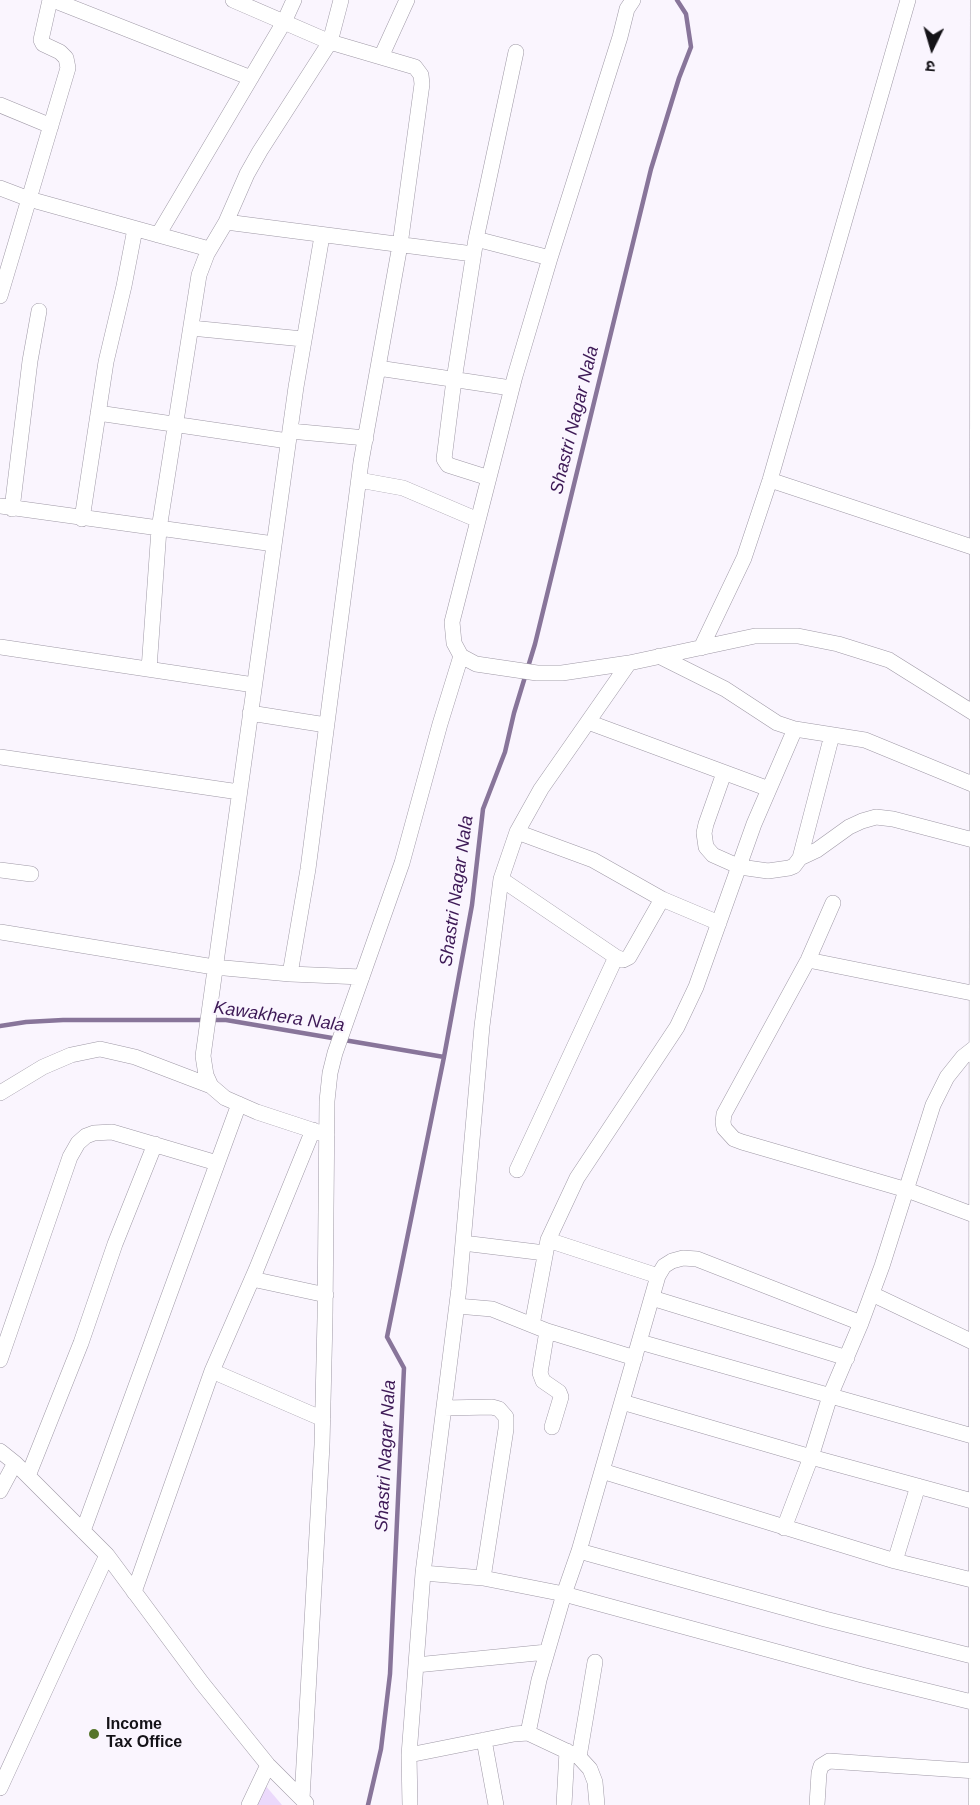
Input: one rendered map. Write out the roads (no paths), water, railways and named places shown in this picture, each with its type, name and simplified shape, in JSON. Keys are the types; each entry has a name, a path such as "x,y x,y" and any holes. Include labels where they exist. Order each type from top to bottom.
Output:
{"street":[{"path":"0,296 68,68 66,58 41,40 51,0 251,78"},
{"path":"233,0 330,42 415,67 421,75 422,84 400,245 359,480 308,869 290,975"},
{"path":"158,235 284,22 294,0"},
{"path":"149,669 159,529 200,275 209,249 226,222 247,174 330,42 341,0"},
{"path":"381,57 407,0"},
{"path":"633,0 627,9 512,388 452,622 454,643 461,656 476,664 537,673 562,673 629,663 755,636 798,636 838,644 889,660 979,716"},
{"path":"701,648 744,558 770,480 908,0"},
{"path":"976,1805 978,0"},
{"path":"489,478 448,465 444,461 475,246 516,52"},
{"path":"0,105 51,126"},
{"path":"0,188 29,200 209,249"},
{"path":"226,222 400,245 475,246 550,258"},
{"path":"82,519 106,362 135,229"},
{"path":"211,1086 206,1075 203,1056 205,1031 303,339 322,236"},
{"path":"39,311 6,507 274,544"},
{"path":"191,328 303,339"},
{"path":"378,368 512,388"},
{"path":"98,413 289,436 366,438"},
{"path":"359,480 403,488 478,520"},
{"path":"770,480 978,549"},
{"path":"0,647 254,685"},
{"path":"134,1592 212,1371 320,1133 335,1053 402,862 461,656"},
{"path":"659,656 725,689 777,723 795,729 865,740 977,786"},
{"path":"410,1805 409,1755 423,1573 457,1306 482,1026 501,879 517,832 545,783 629,663"},
{"path":"250,713 326,725"},
{"path":"588,722 769,789"},
{"path":"532,1325 547,1246 577,1178 676,1027 696,987 769,789 795,729"},
{"path":"724,773 706,824 706,847 713,855 740,867 768,871 794,866 800,858 832,735"},
{"path":"0,757 239,792"},
{"path":"800,858 817,850 849,827 876,817 977,841"},
{"path":"517,832 593,860 662,899 719,923"},
{"path":"0,870 31,874"},
{"path":"501,879 623,960 629,957 662,899"},
{"path":"833,903 808,960 724,1114 724,1128 734,1139 742,1142 908,1190 977,1216"},
{"path":"0,932 214,967 290,975 362,978"},
{"path":"517,1170 616,957"},
{"path":"808,960 977,994"},
{"path":"784,1528 811,1457 830,1396 872,1294 908,1190 933,1105 947,1077 963,1057 977,1046"},
{"path":"0,1093 43,1066 71,1055 100,1049 135,1057 211,1086 225,1098 320,1133"},
{"path":"83,1531 239,1104"},
{"path":"0,1360 66,1168 78,1143 94,1133 112,1132 217,1163"},
{"path":"305,1802 323,1419 326,1295 320,1133"},
{"path":"28,1476 81,1343 115,1244 155,1144"},
{"path":"463,1243 547,1246 658,1276"},
{"path":"528,1734 547,1652 579,1551 658,1276 664,1266 683,1258 697,1259 861,1323"},
{"path":"252,1279 326,1295"},
{"path":"872,1294 976,1344"},
{"path":"652,1298 847,1358"},
{"path":"457,1306 492,1309 532,1325 635,1358"},
{"path":"547,1330 540,1373 543,1381 559,1392 561,1398 552,1427"},
{"path":"640,1342 976,1437"},
{"path":"212,1371 323,1419"},
{"path":"622,1402 976,1502"},
{"path":"444,1408 492,1407 499,1409 506,1417 483,1578"},
{"path":"0,1451 15,1463 106,1555 202,1683 268,1765 305,1802"},
{"path":"0,1491 15,1463"},
{"path":"602,1471 896,1561 976,1581"},
{"path":"896,1561 918,1486"},
{"path":"579,1551 814,1616 976,1657"},
{"path":"0,1788 106,1555"},
{"path":"423,1573 483,1578 564,1594 862,1675 976,1703"},
{"path":"416,1665 547,1652"},
{"path":"564,1805 573,1754 595,1662"},
{"path":"409,1755 514,1734 528,1734 573,1754 590,1769 597,1805"},
{"path":"484,1740 496,1805"},
{"path":"817,1805 819,1773 821,1766 829,1761 976,1772"},
{"path":"249,1805 268,1765"}],"waterway":[{"name":"Shastri Nagar Nala","path":"368,1805 381,1749 390,1674 404,1368 387,1337 444,1057 472,905 483,809 505,752 535,644 651,169 691,47 686,14 677,0"},
{"name":"Kawakhera Nala","path":"0,1026 63,1020 226,1020 444,1057"}],"place":[{"name":"Income Tax Office","path":"94,1734"}]}
